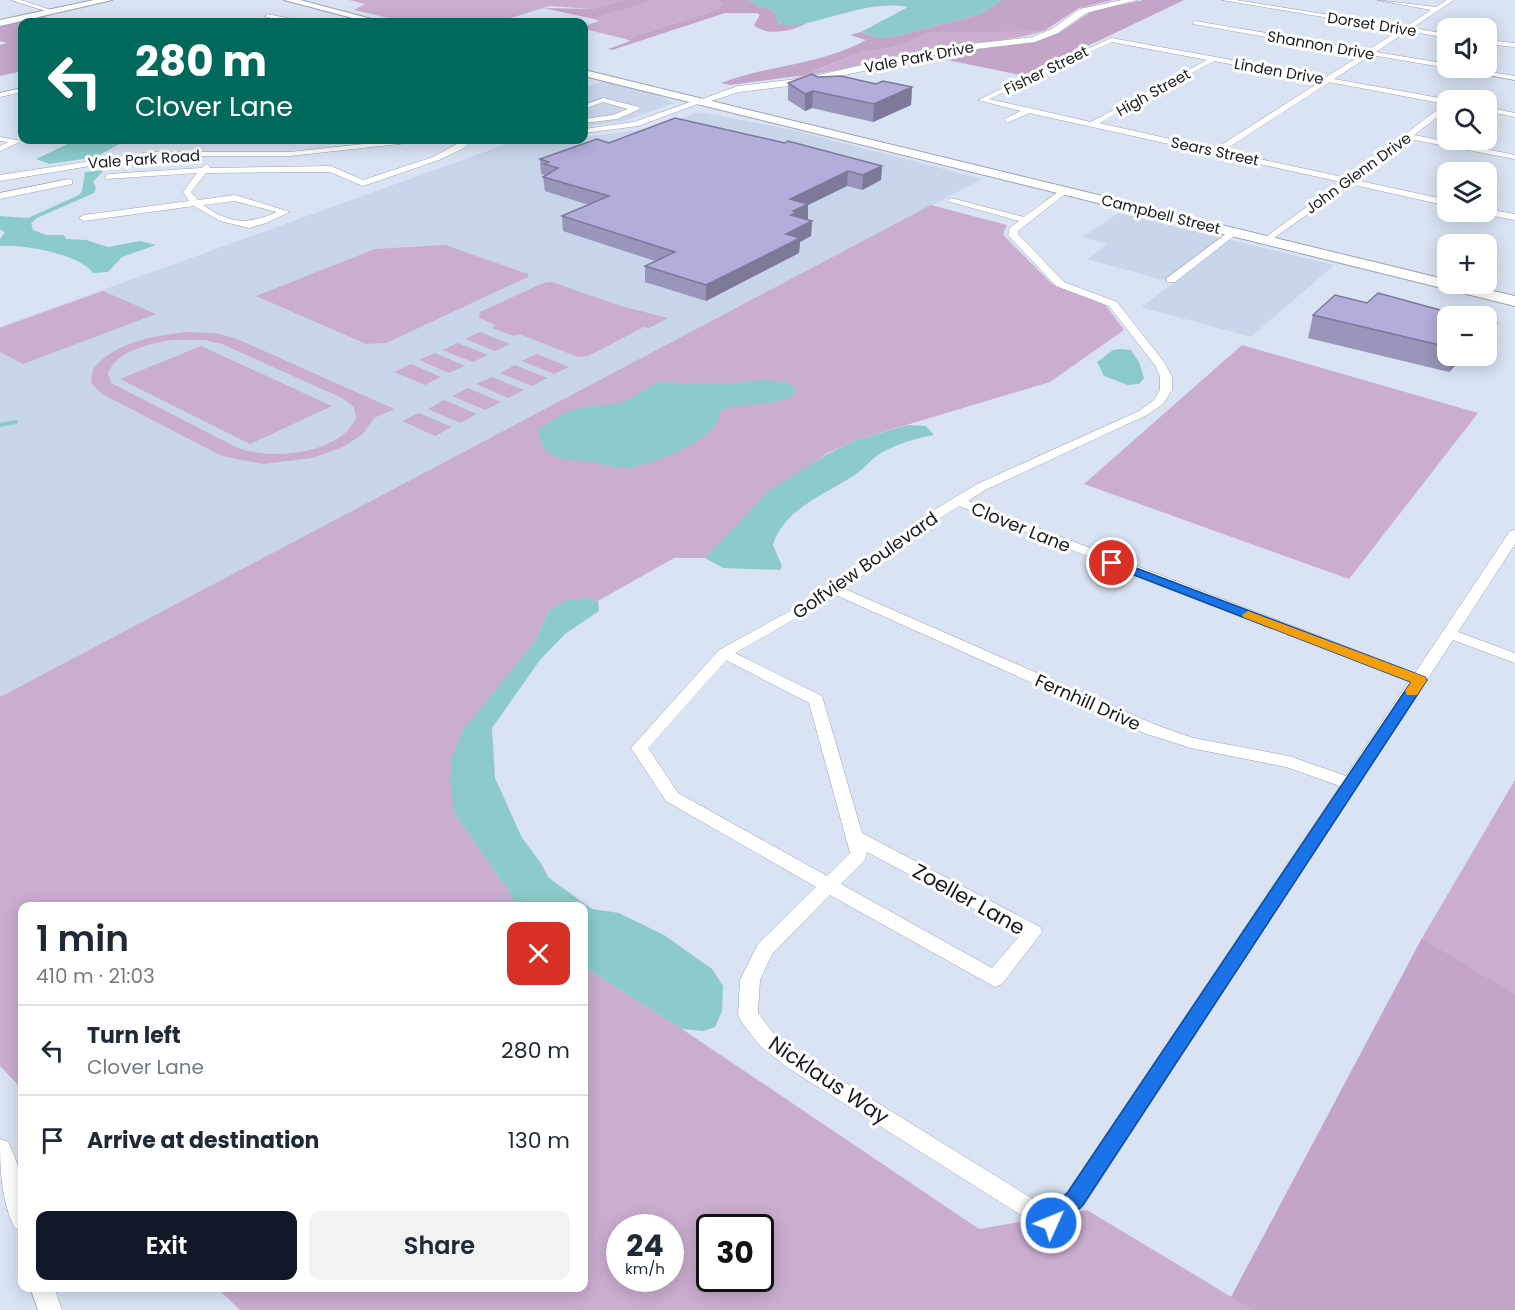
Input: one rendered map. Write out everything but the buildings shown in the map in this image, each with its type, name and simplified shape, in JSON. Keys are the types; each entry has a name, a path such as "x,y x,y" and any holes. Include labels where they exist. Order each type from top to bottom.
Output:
{"main road":[{"path":"27,18 107,0"},
{"path":"289,0 362,18"},
{"path":"0,24 18,20"},
{"name":"Campbell Street","path":"588,74 751,117 807,128 1515,301"}],"street":[{"path":"14,0 54,12"},
{"name":"Vale Park Drive","path":"699,102 738,90 806,81 934,52 1035,39 1055,31 1083,11 1133,0"},
{"name":"Dorset Drive","path":"1225,0 1437,34"},
{"path":"1380,0 1437,9"},
{"path":"1216,152 1451,0"},
{"path":"267,16 277,18"},
{"name":"Shannon Drive","path":"1196,23 1437,64"},
{"name":"Linden Drive","path":"1111,40 1437,102"},
{"name":"Fisher Street","path":"982,100 1111,40"},
{"path":"1497,43 1515,45"},
{"name":"High Street","path":"1092,124 1213,59"},
{"path":"1497,75 1515,78"},
{"path":"0,95 18,91"},
{"path":"588,106 603,100 636,111 588,120"},
{"name":"Sears Street","path":"982,100 1437,201"},
{"path":"588,131 628,126 699,102"},
{"path":"1007,121 1028,110"},
{"path":"1497,111 1515,114"},
{"name":"John Glenn Drive","path":"1267,240 1349,181 1437,113"},
{"path":"1408,136 1515,157"},
{"path":"0,139 18,141 0,149"},
{"path":"304,144 304,153"},
{"name":"Vale Park Road","path":"0,178 80,164 209,154 304,153 382,144"},
{"path":"109,177 204,171 331,169 363,183 447,153 465,144"},
{"path":"84,218 141,212 192,202 235,198 286,212 250,225 201,210 192,202 188,192 220,154"},
{"path":"0,196 69,183"},
{"path":"951,201 1025,220 1071,192"},
{"path":"1497,214 1515,217"},
{"name":"Golfview Boulevard","path":"995,979 672,797 639,748 724,653 835,590 924,522 990,483 1143,413 1159,402 1166,390 1164,371 1113,304 1060,284 1013,235 1013,230 1025,220"},
{"path":"1171,279 1234,232"},
{"name":"Clover Lane","path":"959,502 1420,680"},
{"path":"1352,784 1515,534"},
{"name":"Fernhill Drive","path":"835,590 1150,729 1191,743 1289,762 1352,784"},
{"path":"1450,634 1515,657"},
{"path":"724,653 816,700 860,855 830,886"},
{"name":"Nicklaus Way","path":"830,886 765,949 750,980 748,1015 766,1039 795,1062 1051,1223 1076,1198 1352,784"},
{"name":"Zoeller Lane","path":"854,837 1033,932 995,979"},
{"path":"0,1149 6,1160 18,1205"},
{"path":"44,1292 50,1310"}],"shaded area":[{"path":"349,0 624,0 592,9 550,6 510,18 389,18 354,10 365,4"},
{"path":"624,0 655,0 594,19 543,8 592,9"},
{"path":"655,0 718,0 723,5 716,10 626,39 588,30 588,25 599,21 594,19"},
{"path":"718,0 749,0 758,6 773,10 779,24 807,23 788,30 773,32 759,29 754,25 760,15 757,13 725,13 612,50 608,49 630,41 626,39 716,10 723,5"},
{"path":"749,0 1002,0 981,14 900,35 878,38 861,32 908,7 879,6 791,26 778,22 773,10 758,6"},
{"path":"1002,0 1113,0 1079,8 1044,31 930,32 897,47 861,52 804,75 730,85 721,83 831,55 866,40 850,35 861,32 878,38 900,35 981,14"},
{"path":"1143,0 1184,0 1025,76 928,56 1042,39 1059,33 1092,11"},
{"path":"18,21 18,72 0,76 0,45 7,43 0,41 0,25"},
{"path":"1044,31 1015,38 926,50 792,78 861,52 897,47 930,32"},
{"path":"605,80 658,95 674,103 621,122 588,126 588,86"},
{"path":"700,112 788,129 982,179 0,697 0,327 507,144 588,144 588,136 646,129"},
{"path":"68,144 119,144 96,157 49,164 36,159"},
{"path":"104,170 93,182 96,187 94,193 37,218 31,223 33,230 46,235 64,235 66,239 86,240 108,247 140,241 156,245 122,257 108,272 93,273 76,260 64,256 36,249 0,246 0,239 5,232 0,229 0,216 28,218 79,195 82,191 85,172"},
{"path":"931,205 1007,225 1003,234 1052,284 1104,303 1124,330 1050,382 853,441 824,455 748,513 705,558 674,558 598,601 587,598 550,609 535,641 504,681 454,813 510,893 513,902 18,902 18,1085 0,1066 0,697"},
{"path":"1119,213 1334,265 1251,337 1141,307 1174,283 1087,259 1108,244 1082,237"},
{"path":"445,245 528,274 528,277 386,343 366,344 256,296 375,249"},
{"path":"552,282 621,306 668,318 649,328 644,327 588,356 578,357 519,334 514,336 492,328 496,325 479,318 480,312 543,283"},
{"path":"103,291 156,314 23,364 0,352 0,328"},
{"path":"480,332 510,344 495,351 465,339"},
{"path":"215,333 235,338 394,409 374,418 363,434 343,447 312,458 263,464 222,456 102,394 91,383 93,369 112,352 148,338 173,334","holes":["172,340 205,340 222,344 342,398 354,407 356,418 348,430 335,440 319,447 302,452 266,454 236,447 111,383 108,373 112,365 135,349"]},
{"path":"458,343 488,355 473,362 442,350"},
{"path":"1242,345 1478,413 1349,579 1084,484"},
{"path":"201,346 332,406 250,444 120,379"},
{"path":"1113,350 1131,350 1139,362 1144,378 1139,384 1128,385 1104,376 1097,362"},
{"path":"435,353 465,366 449,373 419,360"},
{"path":"537,354 569,367 554,374 522,361"},
{"path":"411,364 441,377 425,385 394,372"},
{"path":"515,365 547,378 532,386 500,373"},
{"path":"492,377 524,390 508,398 476,384"},
{"path":"762,380 786,382 796,388 796,393 780,401 721,410 714,427 697,441 671,455 632,467 622,468 556,457 545,448 538,430 564,413 584,407 622,403 658,382 721,384"},
{"path":"468,388 501,402 485,410 452,396"},
{"path":"444,400 477,414 460,423 428,409"},
{"path":"419,413 452,427 435,436 402,421"},
{"path":"908,425 926,426 934,435 907,442 881,453 856,474 808,503 786,521 773,545 782,566 780,570 723,568 705,558 770,490 824,456 853,441"},
{"path":"587,598 598,601 599,611 565,634 540,660 492,728 495,778 522,838 549,878 582,902 513,902 510,893 454,813 450,780 452,757 463,730 535,641 550,609 567,600"},
{"path":"1515,780 1515,994 1422,938"},
{"path":"588,906 592,909 619,913 664,935 712,969 723,986 722,1011 715,1027 703,1031 682,1029 588,970"},
{"path":"1422,938 1515,994 1515,1310 1253,1310 1231,1297"},
{"path":"588,970 682,1029 979,1229 1087,1210 1253,1310 240,1310 221,1292 588,1292"}],"waterway":[{"path":"0,425 16,422"}],"slow traffic":[{"path":"1248,615 1420,680 1412,691"}],"route":[{"path":"1051,1223 1076,1198 1420,680 1112,563"}]}
